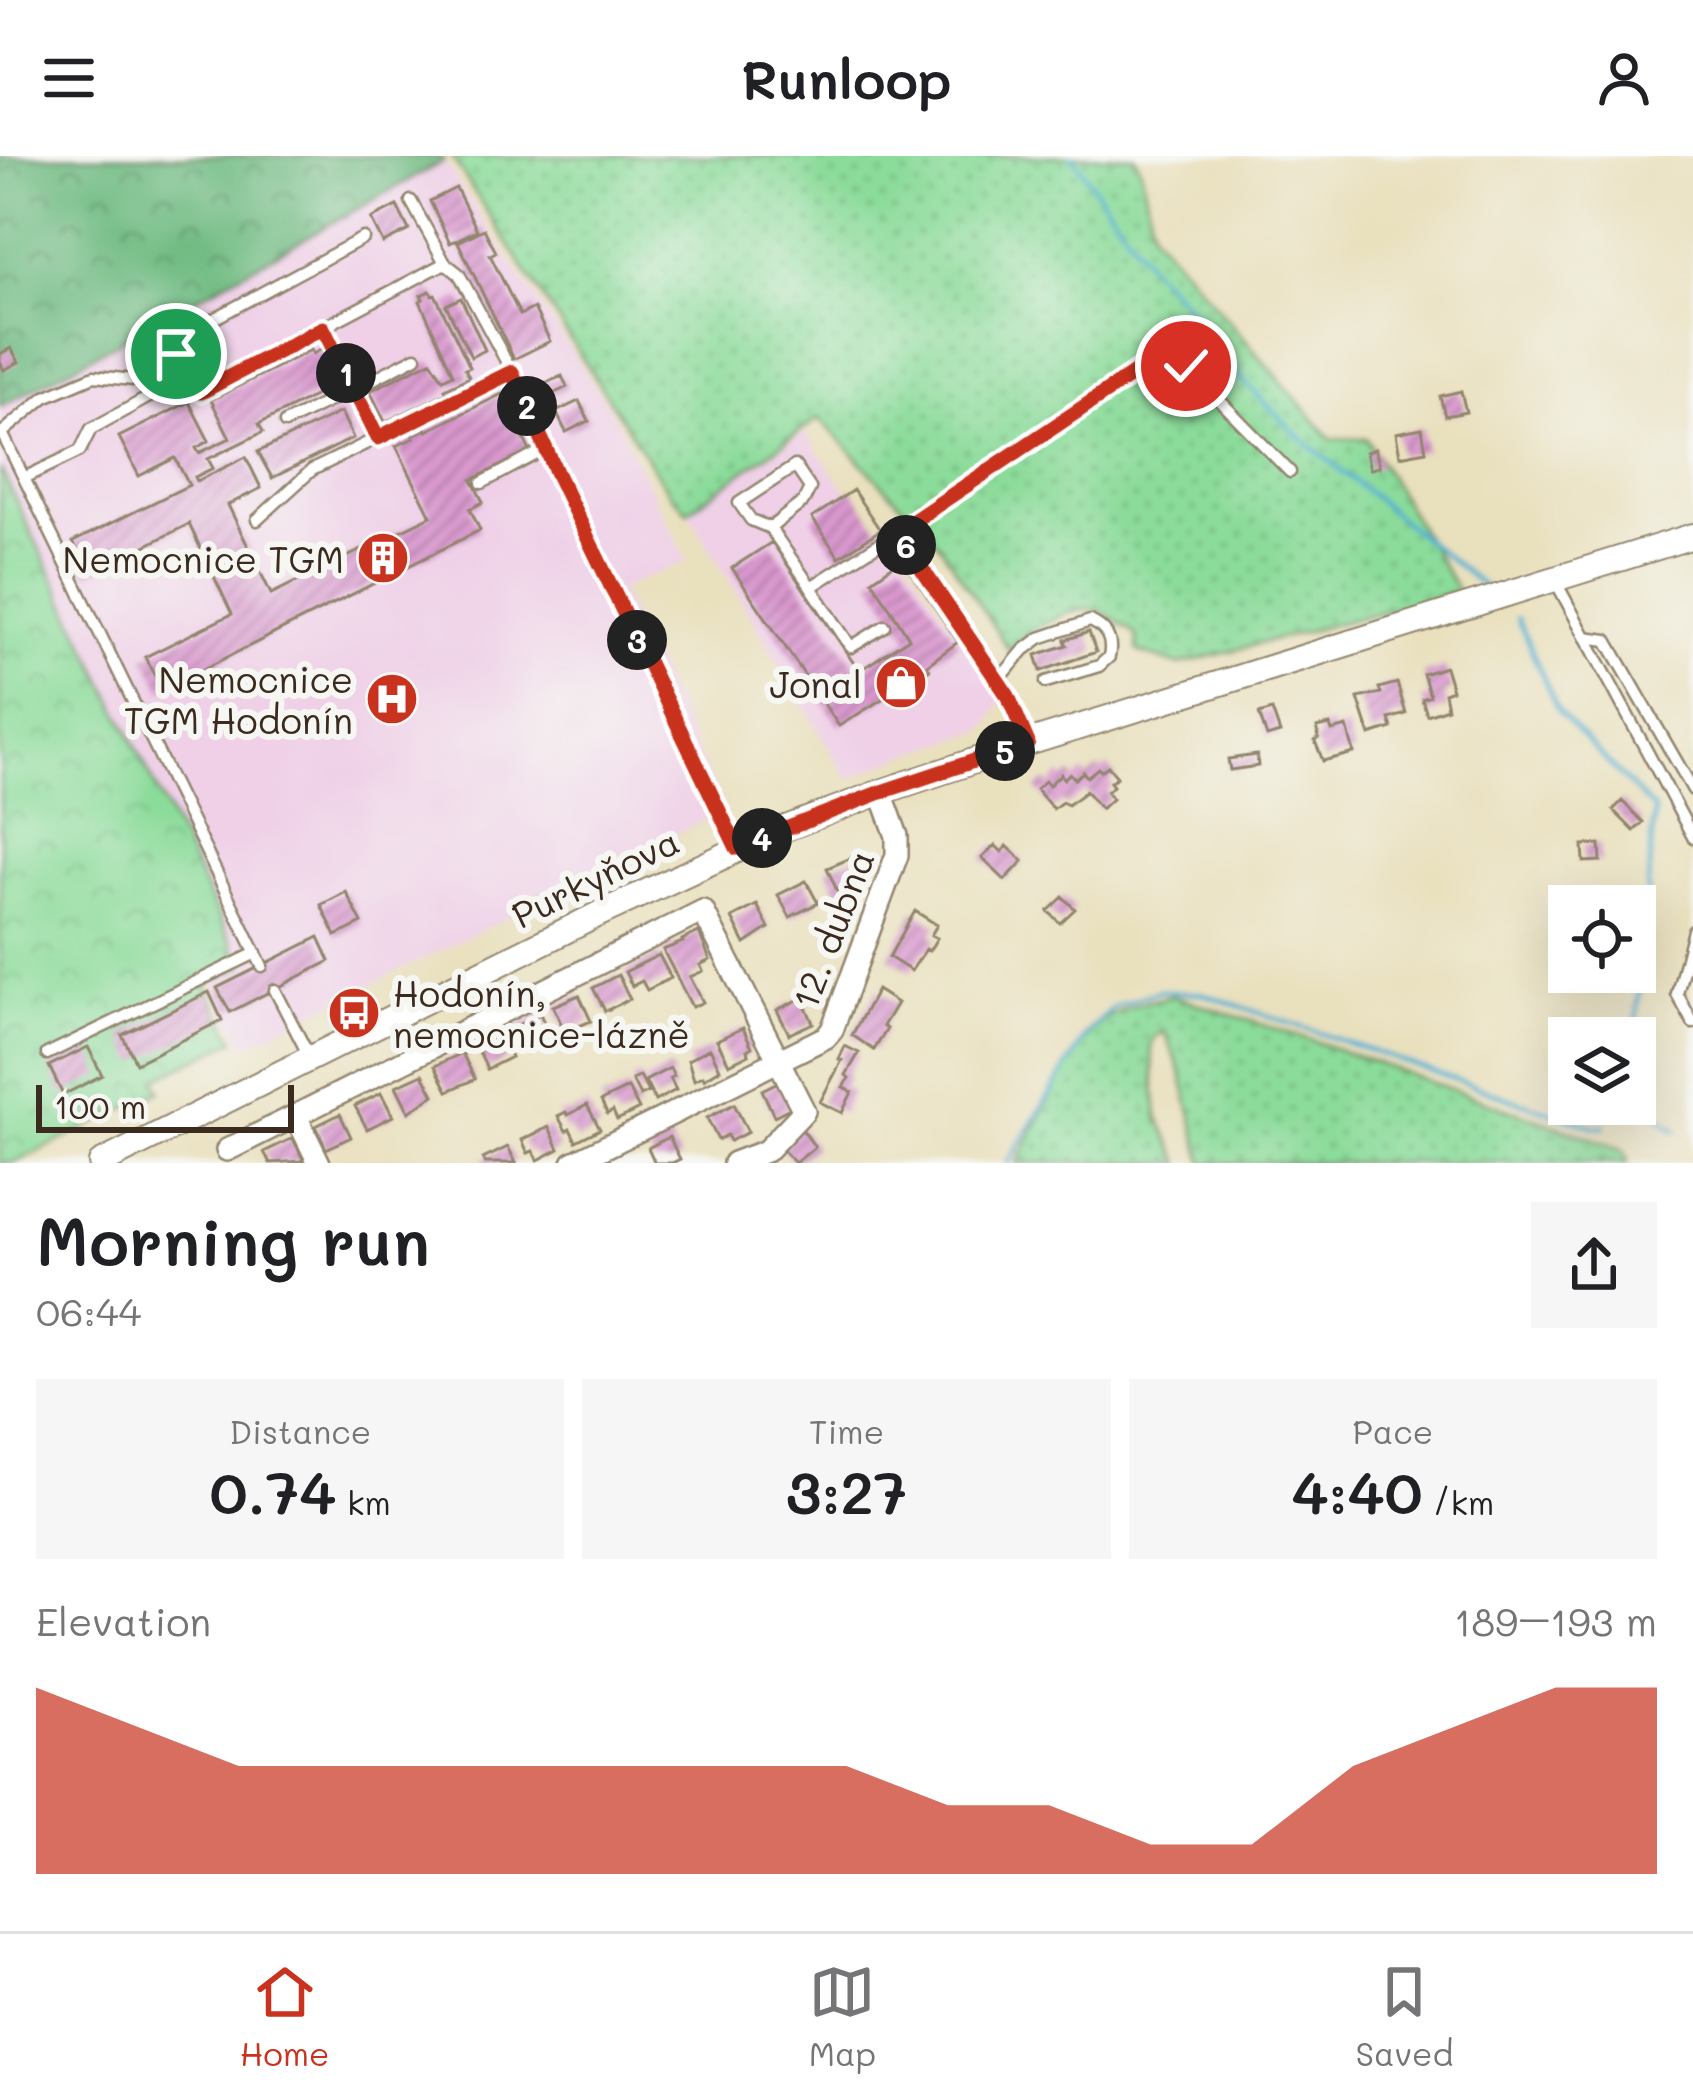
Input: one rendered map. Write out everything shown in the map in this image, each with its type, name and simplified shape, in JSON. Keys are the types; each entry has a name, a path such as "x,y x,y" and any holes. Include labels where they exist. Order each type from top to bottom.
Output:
{"street":[{"name":"Purkyňova","path":"101,1163 737,848 881,792 1028,743 1693,536"},
{"name":"12. dubna","path":"573,1163 826,1036 838,1018 897,855 897,836 881,792"},
{"path":"227,1150 703,911 804,1111 766,1151 734,1163"},
{"path":"296,1116 320,1163"}],"lane":[{"path":"411,200 512,372 737,848"},
{"path":"24,478 80,452 92,428 160,391 182,336 363,238"},
{"path":"47,1054 259,960 2,434 45,397 94,376 164,382 201,392 446,263"},
{"path":"323,328 378,438"},
{"path":"285,423 416,357"},
{"path":"811,587 1154,360 1172,358 1186,366 1290,472"},
{"path":"257,520 312,470 512,372"},
{"path":"482,483 546,449"},
{"path":"770,528 802,502 809,488 795,466 740,503 751,520 770,528 851,647 885,626"},
{"path":"897,532 998,681 1018,714 1028,743"},
{"path":"1554,579 1693,837"},
{"path":"998,681 1040,638 1090,621 1102,626 1109,638 1109,657 1099,666 1046,682"},
{"path":"1585,637 1607,640 1693,790"},
{"path":"1693,930 1677,994 1693,1023"},
{"path":"274,990 310,1059"}],"shaded area":[{"name":"Nemocnice TGM Hodonín","path":"444,161 613,414 687,561 619,589 725,810 244,1047 195,942 224,927 0,468 0,407"},
{"path":"805,432 847,493 853,490 877,526 883,522 1003,702 984,730 848,779 688,511"}],"green space":[{"path":"0,156 441,156 444,161 0,407"},
{"path":"451,156 1135,156 1153,233 1331,439 1366,438 1458,592 1178,665 1141,653 1134,633 1097,610 1059,617 1009,650 940,545 819,418 688,511 669,492"},
{"path":"0,468 243,966 206,984 235,1040 156,1079 161,1091 15,1163 0,1163"},
{"path":"1174,996 1322,1044 1594,1139 1624,1151 1628,1163 1204,1163 1180,1069 1164,1031 1151,1047 1158,1116 1181,1163 1017,1163 1056,1086 1092,1031 1120,1011"}],"building":[{"path":"456,188 477,230 450,243 430,201"},
{"path":"397,206 409,230 383,243 371,219"},
{"path":"484,229 496,252 490,255 520,315 534,308 550,341 514,359 458,242"},
{"path":"430,291 470,367 465,369 469,377 385,422 370,391 431,361 443,379 453,374 420,301"},
{"path":"461,298 485,350 471,357 446,305"},
{"path":"11,348 19,362 4,370 0,354"},
{"name":"Nemocnice TGM","path":"322,349 337,380 330,388 259,424 263,432 208,459 213,468 195,477 197,481 246,457 261,488 228,505 271,594 431,516 396,446 413,435 502,394 530,451 472,480 483,502 470,509 480,530 162,690 145,657 232,614 189,524 89,574 73,542 189,485 175,458 139,476 119,437 189,402 209,441 196,448 199,453 230,438 211,400 311,350 313,354"},
{"path":"152,352 158,364 146,369 140,357"},
{"path":"562,376 567,387 549,396 543,384"},
{"path":"1461,391 1466,412 1445,416 1440,396"},
{"path":"579,401 589,421 566,432 556,412"},
{"path":"341,412 353,438 272,478 258,452"},
{"path":"1422,428 1426,451 1400,456 1396,433"},
{"path":"1375,449 1380,467 1370,469 1366,452"},
{"path":"853,490 880,530 839,557 812,518"},
{"path":"772,542 859,671 909,638 872,580 902,559 958,642 927,665 930,669 839,726 732,568"},
{"path":"1089,632 1096,652 1041,671 1036,655"},
{"path":"1445,667 1452,690 1444,693 1447,708 1427,715 1422,699 1430,696 1423,674"},
{"path":"1397,683 1406,714 1389,719 1392,728 1370,735 1358,698"},
{"path":"1272,710 1280,733 1267,737 1259,714"},
{"path":"1330,725 1332,731 1347,727 1354,753 1323,761 1315,741 1317,728"},
{"path":"1257,755 1258,766 1230,770 1228,759"},
{"path":"1108,766 1117,777 1107,792 1112,799 1101,809 1086,791 1068,805 1062,802 1053,809 1036,789 1061,774 1064,779 1070,773 1075,779 1083,772 1087,777"},
{"path":"1622,801 1643,822 1634,831 1613,810"},
{"path":"1600,844 1601,861 1584,862 1583,845"},
{"path":"995,845 1002,852 1007,846 1023,861 1005,880 982,858"},
{"path":"856,856 868,882 839,895 827,868"},
{"path":"806,881 818,903 790,917 778,895"},
{"path":"346,892 362,923 336,936 321,905"},
{"path":"1063,897 1075,909 1060,923 1048,911"},
{"path":"757,905 769,928 745,944 732,918"},
{"path":"915,911 937,925 931,935 937,938 911,971 889,957"},
{"path":"699,932 710,960 700,965 703,971 690,977 703,1002 692,1007 663,950"},
{"path":"319,937 330,961 230,1012 217,988"},
{"path":"659,955 671,978 647,990 642,981 632,986 625,972"},
{"path":"618,975 630,999 605,1011 593,988"},
{"path":"877,990 897,1003 874,1050 852,1035"},
{"path":"209,992 222,1020 136,1063 122,1035"},
{"path":"579,995 591,1021 565,1032 553,1006"},
{"path":"802,998 813,1023 789,1034 777,1010"},
{"path":"540,1014 552,1040 527,1053 514,1027"},
{"path":"743,1028 752,1047 749,1054 729,1064 717,1040"},
{"path":"500,1034 511,1057 487,1069 476,1046"},
{"path":"845,1046 859,1053 846,1075 849,1078 843,1087 852,1092 842,1113 820,1102"},
{"path":"88,1047 102,1075 63,1095 49,1066"},
{"path":"710,1048 720,1069 694,1080 688,1060"},
{"path":"462,1053 475,1079 448,1091 435,1066"},
{"path":"670,1068 676,1090 655,1101 645,1081"},
{"path":"423,1074 434,1095 409,1112 396,1086"},
{"path":"640,1076 648,1092 640,1096 632,1080"},
{"path":"778,1082 790,1108 774,1116 762,1090"},
{"path":"628,1088 639,1109 617,1120 613,1111 607,1114 601,1101"},
{"path":"381,1093 393,1116 367,1129 355,1106"},
{"path":"734,1104 748,1132 730,1141 727,1135 718,1140 707,1118"},
{"path":"587,1105 600,1129 576,1141 558,1116"},
{"path":"340,1114 351,1137 326,1149 316,1126"},
{"path":"799,1125 815,1147 795,1163 778,1145"},
{"path":"549,1127 559,1149 538,1160 522,1140"},
{"path":"669,1137 680,1159 655,1163 648,1148"},
{"path":"293,1138 304,1161 270,1163 264,1152"},
{"path":"508,1147 516,1163 485,1163 483,1159"}],"waterway":[{"path":"1072,156 1151,268 1205,325 1242,379 1295,433 1485,588"},
{"path":"1517,618 1559,713 1654,810 1637,1017"},
{"path":"1008,1163 1087,1034 1114,1007 1159,991 1201,993 1595,1127 1604,1126"},
{"path":"1656,1114 1676,1131"}],"place":[{"name":"Nemocnice TGM","path":"383,558"},
{"name":"Jonal","path":"901,683"},
{"name":"Nemocnice TGM Hodonín","path":"392,699"},
{"name":"Hodonín, nemocnice-lázně","path":"354,1013"}],"route":[{"path":"176,354 164,382 201,392 323,328 378,438 512,372 737,848 881,792 1028,743 1008,696 897,532 1154,360 1172,358 1186,366"}]}
